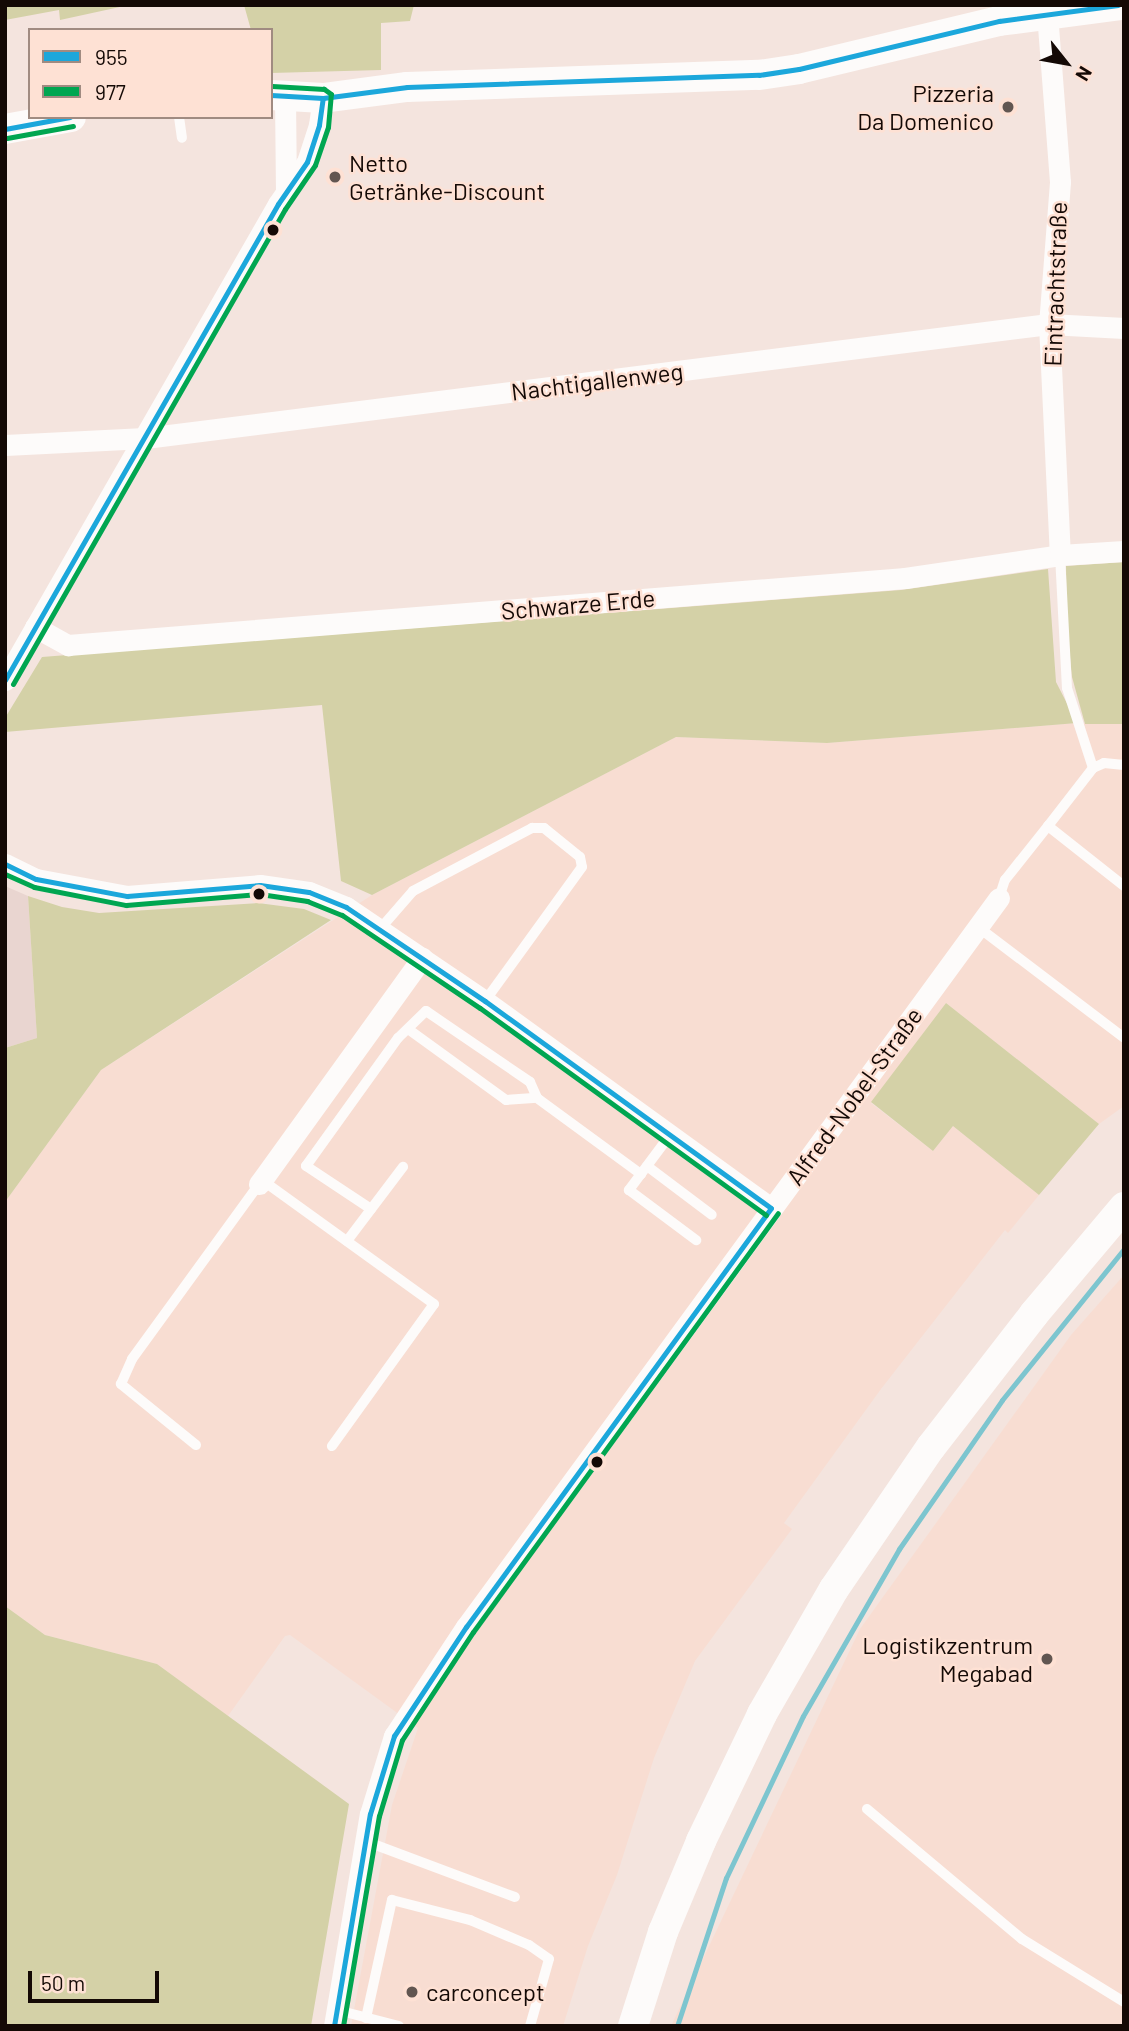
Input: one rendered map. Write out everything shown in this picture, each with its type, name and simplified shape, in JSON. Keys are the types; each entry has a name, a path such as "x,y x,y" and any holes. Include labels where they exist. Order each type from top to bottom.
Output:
{"main road":[{"path":"278,96 323,98 407,87 759,75 799,69 999,13 1047,13 1120,5"},
{"path":"5,130 61,119"},
{"path":"633,2026 663,1932 701,1841 762,1714 834,1589 932,1447 1034,1314 1124,1207"}],"street":[{"name":"Eintrachtstraße","path":"1047,13 1060,182 1049,324 1060,555"},
{"path":"278,96 286,190"},
{"path":"7,672 145,438 286,190 307,162 319,125 323,98"},
{"name":"Nachtigallenweg","path":"5,445 145,438 1049,324 1124,328"},
{"name":"Schwarze Erde","path":"35,627 68,645 905,578 1060,555 1124,551"},
{"path":"5,864 36,879 127,896 260,886 309,892 345,907 485,1001 771,1208"},
{"name":"Alfred-Nobel-Straße","path":"335,2018 365,1841 381,1772 394,1736 466,1628 999,898"},
{"path":"260,1182 422,958"}],"lane":[{"path":"179,119 182,138"},
{"path":"1060,555 1067,688 1093,768"},
{"path":"999,898 1005,880 1093,768 1104,763 1124,765"},
{"path":"1048,826 1124,886"},
{"path":"380,929 413,891 532,828 544,828 580,858 582,867 485,1001"},
{"path":"978,927 1124,1038"},
{"path":"371,1209 306,1166 408,1029 426,1011 530,1083 537,1098 712,1215"},
{"path":"408,1029 506,1100 537,1098"},
{"path":"670,1135 629,1190 696,1240"},
{"path":"347,1241 402,1167"},
{"path":"196,1445 121,1384 132,1359 260,1182 434,1304 332,1446"},
{"path":"867,1810 1022,1939 1093,1980 1124,2002"},
{"path":"365,1841 515,1897"},
{"path":"366,2018 392,1900 470,1920 529,1945 549,1959 530,2026"},
{"path":"335,2018 366,2018 399,2026"}],"shaded area":[{"path":"5,5 129,5 60,20 59,10 5,20"},
{"path":"244,5 414,5 410,21 381,23 381,70 273,73 273,28 250,28"},
{"path":"1124,562 1124,724 1085,724 1072,677 1067,626 1066,566"},
{"path":"1048,569 1056,682 1077,723 827,743 676,737 372,895 341,881 322,705 5,732 5,718 42,657 901,590"},
{"path":"1077,723 1124,724 1124,1106 1099,1124 946,1003 871,1103 933,1151 953,1126 1039,1195 1008,1233 1005,1230 881,1389 784,1523 792,1529 695,1661 654,1758 617,1875 588,1946 563,2026 351,2026 392,1805 418,1728 290,1635 285,1636 228,1716 157,1664 45,1635 5,1606 5,1202 101,1070 372,895 676,737 827,743"},
{"path":"5,886 28,896 37,1038 5,1048"},
{"path":"28,896 62,907 99,913 258,903 304,909 331,920 101,1070 5,1202 5,1048 37,1038"},
{"path":"946,1003 1099,1124 1039,1195 953,1126 933,1151 871,1102"},
{"path":"1124,1275 1124,2026 671,2026 860,1629 1071,1335"},
{"path":"5,1606 45,1635 157,1664 349,1804 311,2026 5,2026"}],"waterway":[{"path":"677,2026 726,1878 803,1716 899,1549 1002,1400 1124,1249"}],"transit line":[{"name":"955","path":"273,95 323,98 407,87 759,75 799,69 999,21 1118,5"},
{"name":"977","path":"13,684 285,209 315,165 328,127 331,94 324,89 273,86"},
{"name":"955","path":"5,680 278,204 307,162 319,125 323,98"},
{"name":"955","path":"5,129 59,119"},
{"name":"977","path":"7,138 73,126"},
{"name":"955","path":"5,864 36,879 127,896 260,885 309,892 346,907 485,1001 771,1208"},
{"name":"977","path":"5,874 34,887 126,905 260,894 307,901 342,915 480,1008 766,1215"},
{"name":"955","path":"334,2026 370,1814 394,1736 466,1627 771,1208"},
{"name":"977","path":"343,2026 379,1816 402,1740 473,1632 778,1213"}],"place":[{"name":"Pizzeria Da Domenico","path":"1008,107"},
{"name":"Netto Getränke-Discount","path":"335,177"},
{"name":"Logistikzentrum Megabad","path":"1047,1659"},
{"name":"carconcept","path":"412,1992"}]}
